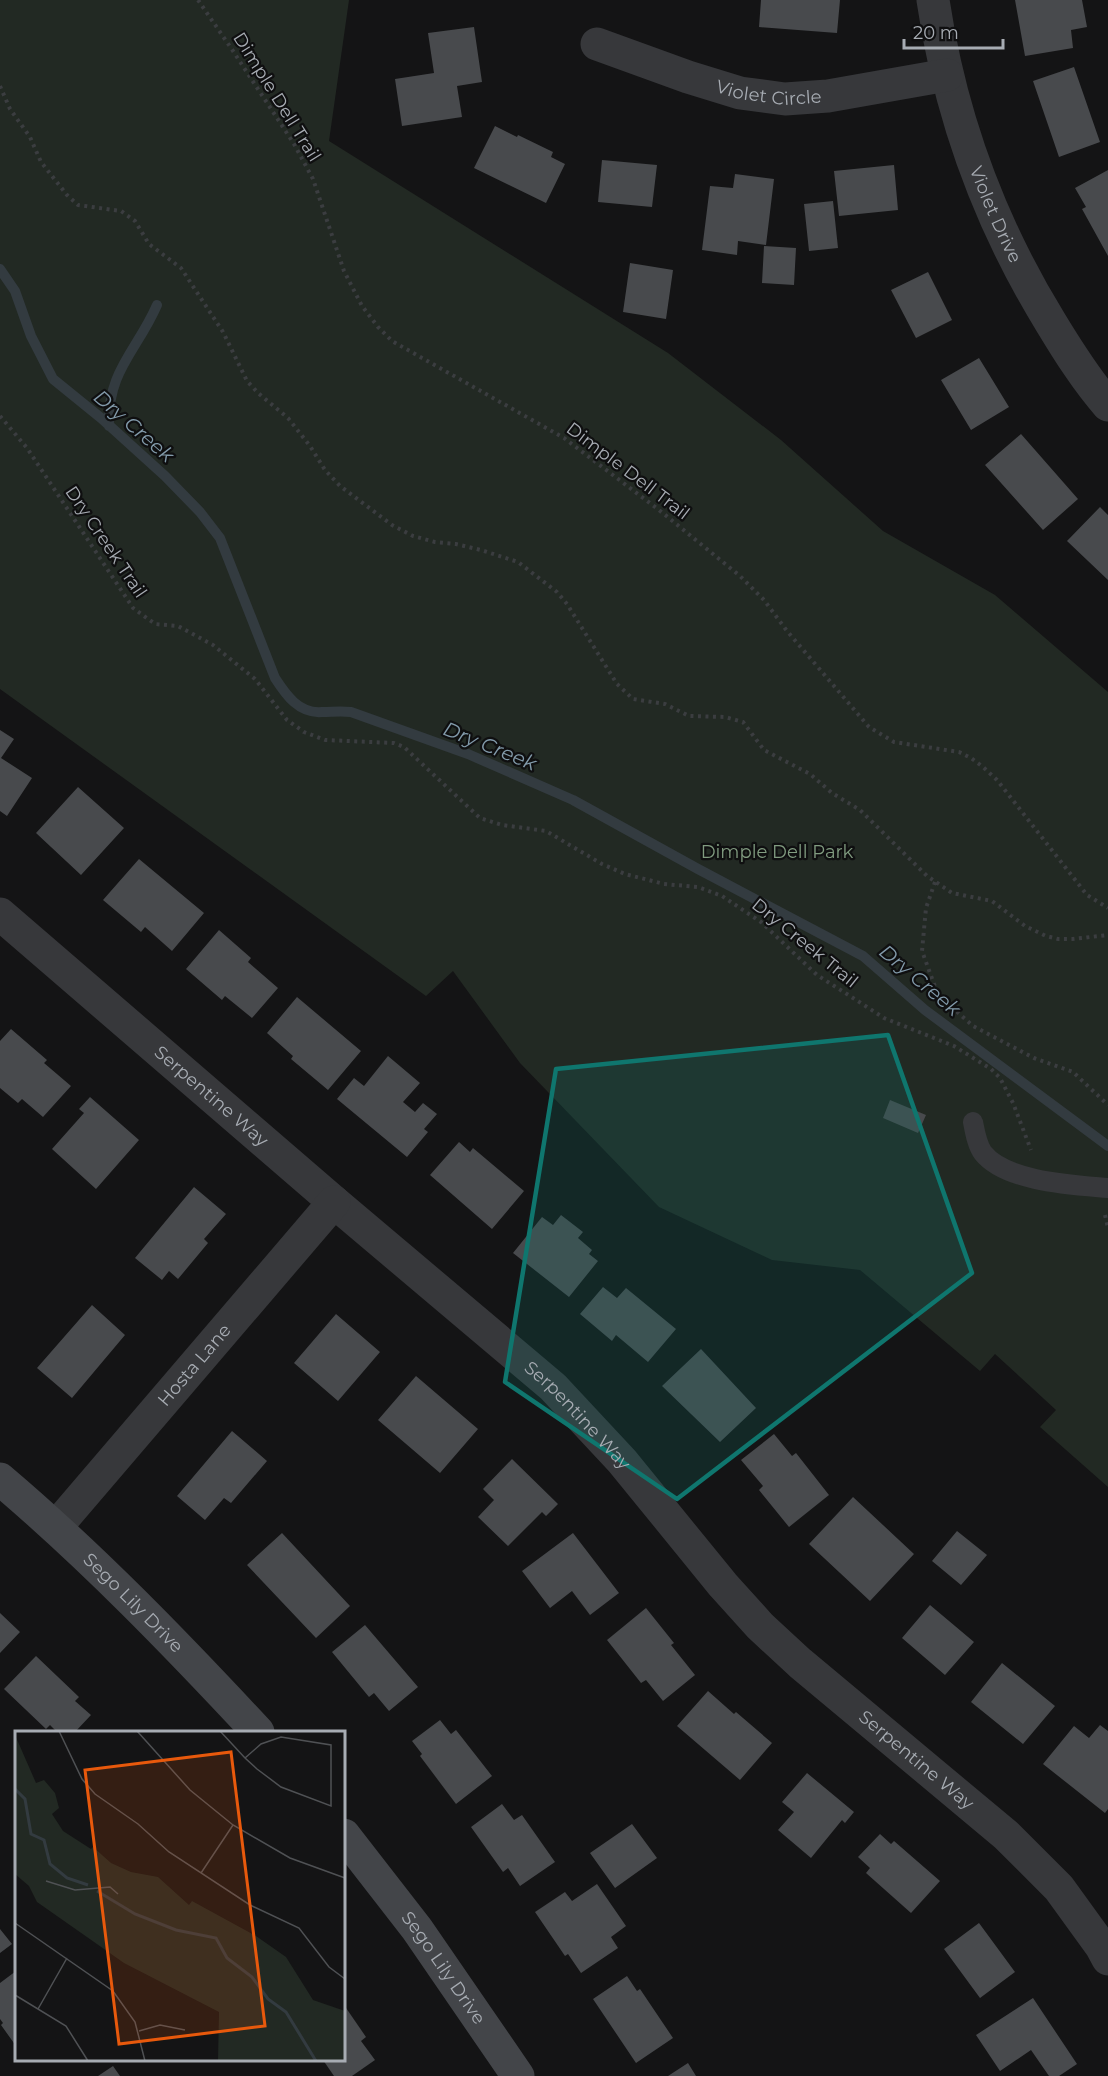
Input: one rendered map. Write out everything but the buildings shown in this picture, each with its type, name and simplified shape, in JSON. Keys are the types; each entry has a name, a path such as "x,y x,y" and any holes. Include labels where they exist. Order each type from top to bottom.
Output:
{"main road":[{"name":"Sego Lily Drive","path":"0,1479 56,1527 172,1640 257,1731"},
{"name":"Sego Lily Drive","path":"345,1836 417,1929 518,2076"}],"street":[{"name":"Violet Drive","path":"933,0 947,75 968,149 997,224 1031,291 1068,351 1108,405"},
{"name":"Violet Circle","path":"597,44 730,90 785,99 828,96 947,75"},
{"name":"Serpentine Way","path":"0,914 553,1387 622,1461 723,1585 760,1626 800,1663 1006,1835 1059,1888 1108,1959"},
{"name":"Hosta Lane","path":"56,1527 334,1202"}],"lane":[{"path":"973,1122 978,1144 984,1154 1000,1166 1027,1177 1056,1184 1108,1188"}],"path":[{"name":"Dimple Dell Trail","path":"198,0 294,144 313,179 344,271 362,306 392,341 564,438 659,510 740,576 764,600 869,727 894,742 959,752 971,758 997,780 1087,895 1108,908"},
{"path":"0,86 10,109 30,137 41,162 67,195 78,205 121,211 135,221 149,244 181,268 223,332 247,381 288,417 325,470 340,486 392,525 413,536 481,550 518,562 557,592 567,604 616,684 633,699 665,704 689,716 725,717 743,722 764,750 810,774 832,793 860,810 935,882 952,893 992,901 1025,926 1046,936 1072,939 1108,935"},
{"name":"Dry Creek Trail","path":"0,416 27,448 134,608 149,621 178,627 213,645 255,679 287,720 316,738 394,742 404,747 480,818 502,825 546,831 602,864 625,874 664,884 698,887 722,896 761,922 817,975 884,1018 954,1046 991,1070 1006,1088 1036,1161 1056,1184"},
{"path":"935,882 926,908 922,951 938,994 973,1026 1034,1058 1073,1072 1108,1105"}],"highlighted area":[{"path":"888,1035 972,1273 677,1499 505,1382 556,1069"}],"green space":[{"name":"Dimple Dell Park","path":"0,0 349,0 329,141 668,353 781,440 883,531 995,595 1108,692 1108,1487 1040,1427 1056,1410 995,1354 980,1371 860,1270 772,1260 659,1207 520,1063 453,971 426,996 0,689"}],"waterway":[{"name":"Dry Creek","path":"0,269 15,291 31,336 53,379 101,418 165,476 200,512 220,538 275,678 300,707 314,712 351,712 468,754 573,800 863,956 925,1010 1108,1146"},
{"path":"109,426 113,390 118,376 157,305"}]}
